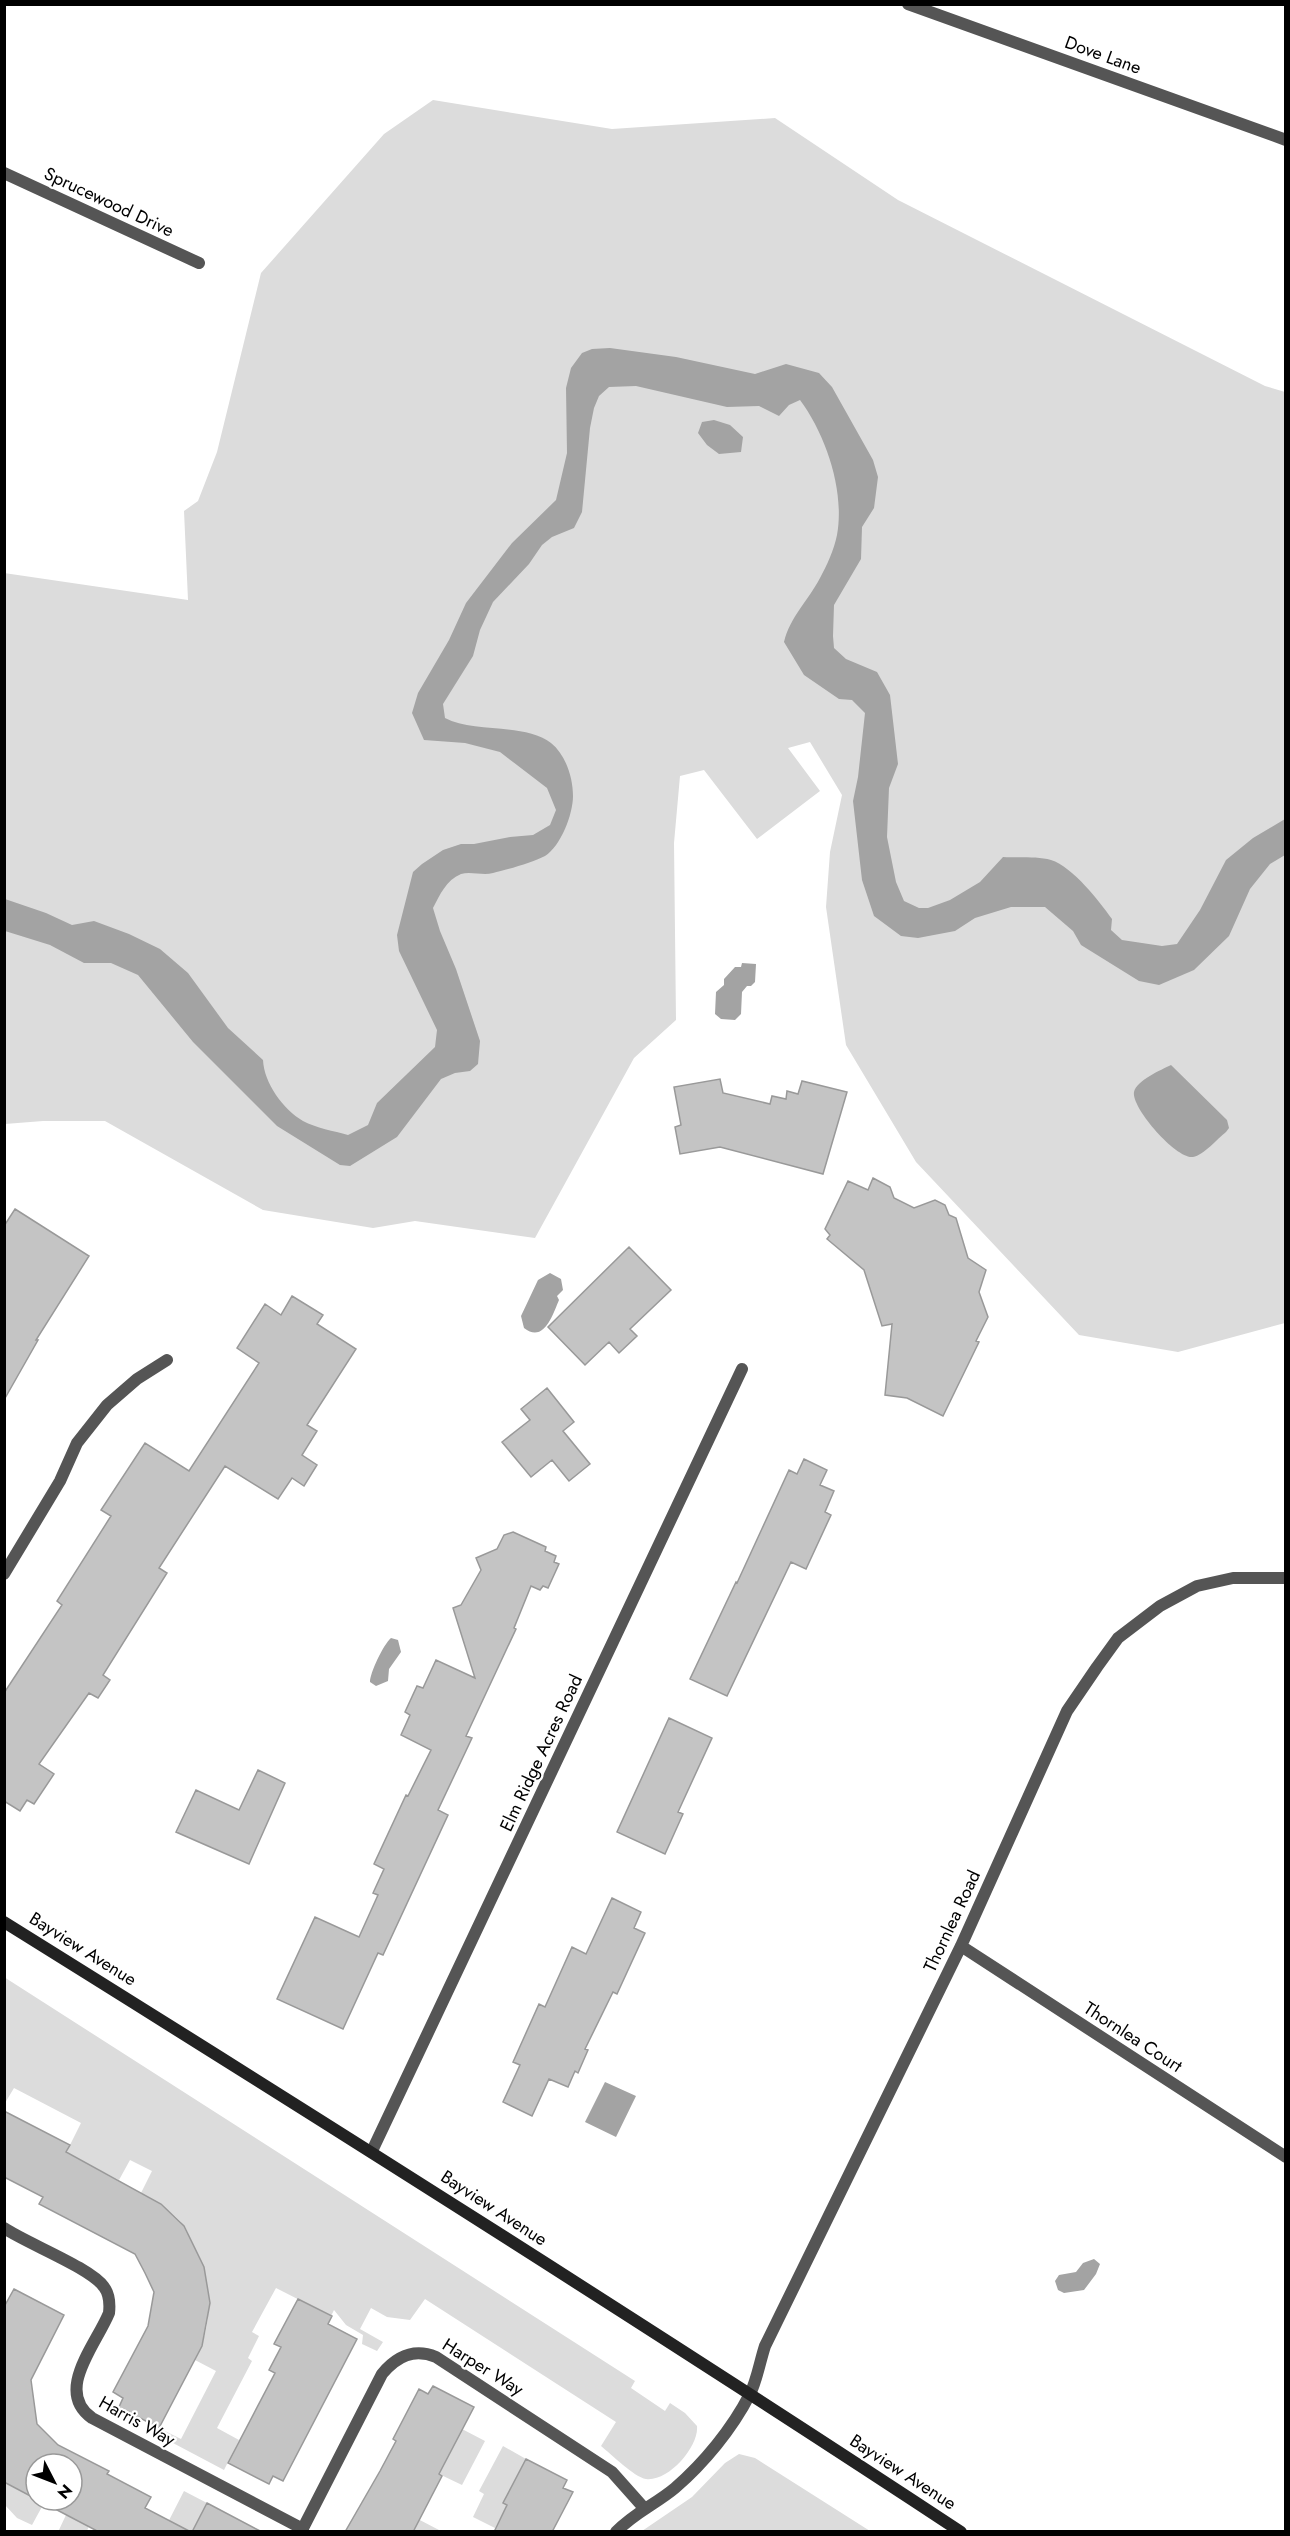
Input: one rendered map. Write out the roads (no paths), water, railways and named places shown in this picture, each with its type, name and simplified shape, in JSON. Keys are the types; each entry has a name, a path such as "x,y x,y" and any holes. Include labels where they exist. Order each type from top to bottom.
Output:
{"main road":[{"name":"Bayview Avenue","path":"4,1922 372,2151 751,2393 961,2532"}],"street":[{"name":"Dove Lane","path":"908,4 1286,140"},
{"name":"Sprucewood Drive","path":"4,173 199,263"},
{"path":"4,1574 60,1481 77,1443 107,1405 137,1379 167,1360"},
{"name":"Elm Ridge Acres Road","path":"372,2151 742,1370"},
{"name":"Thornlea Road","path":"751,2393 770,2337 961,1946 1067,1711 1118,1638 1160,1606 1197,1586 1233,1578 1286,1578"},
{"name":"Thornlea Court","path":"961,1946 1286,2157"},
{"name":"Harris Way","path":"4,2228 92,2276 107,2291 109,2313 75,2385 76,2398 81,2410 302,2530"},
{"name":"Harper Way","path":"302,2530 382,2374 399,2359 420,2352 428,2353 445,2362 593,2459 616,2477 644,2508"},
{"path":"616,2532 644,2508 675,2488 717,2444 751,2393"}]}
